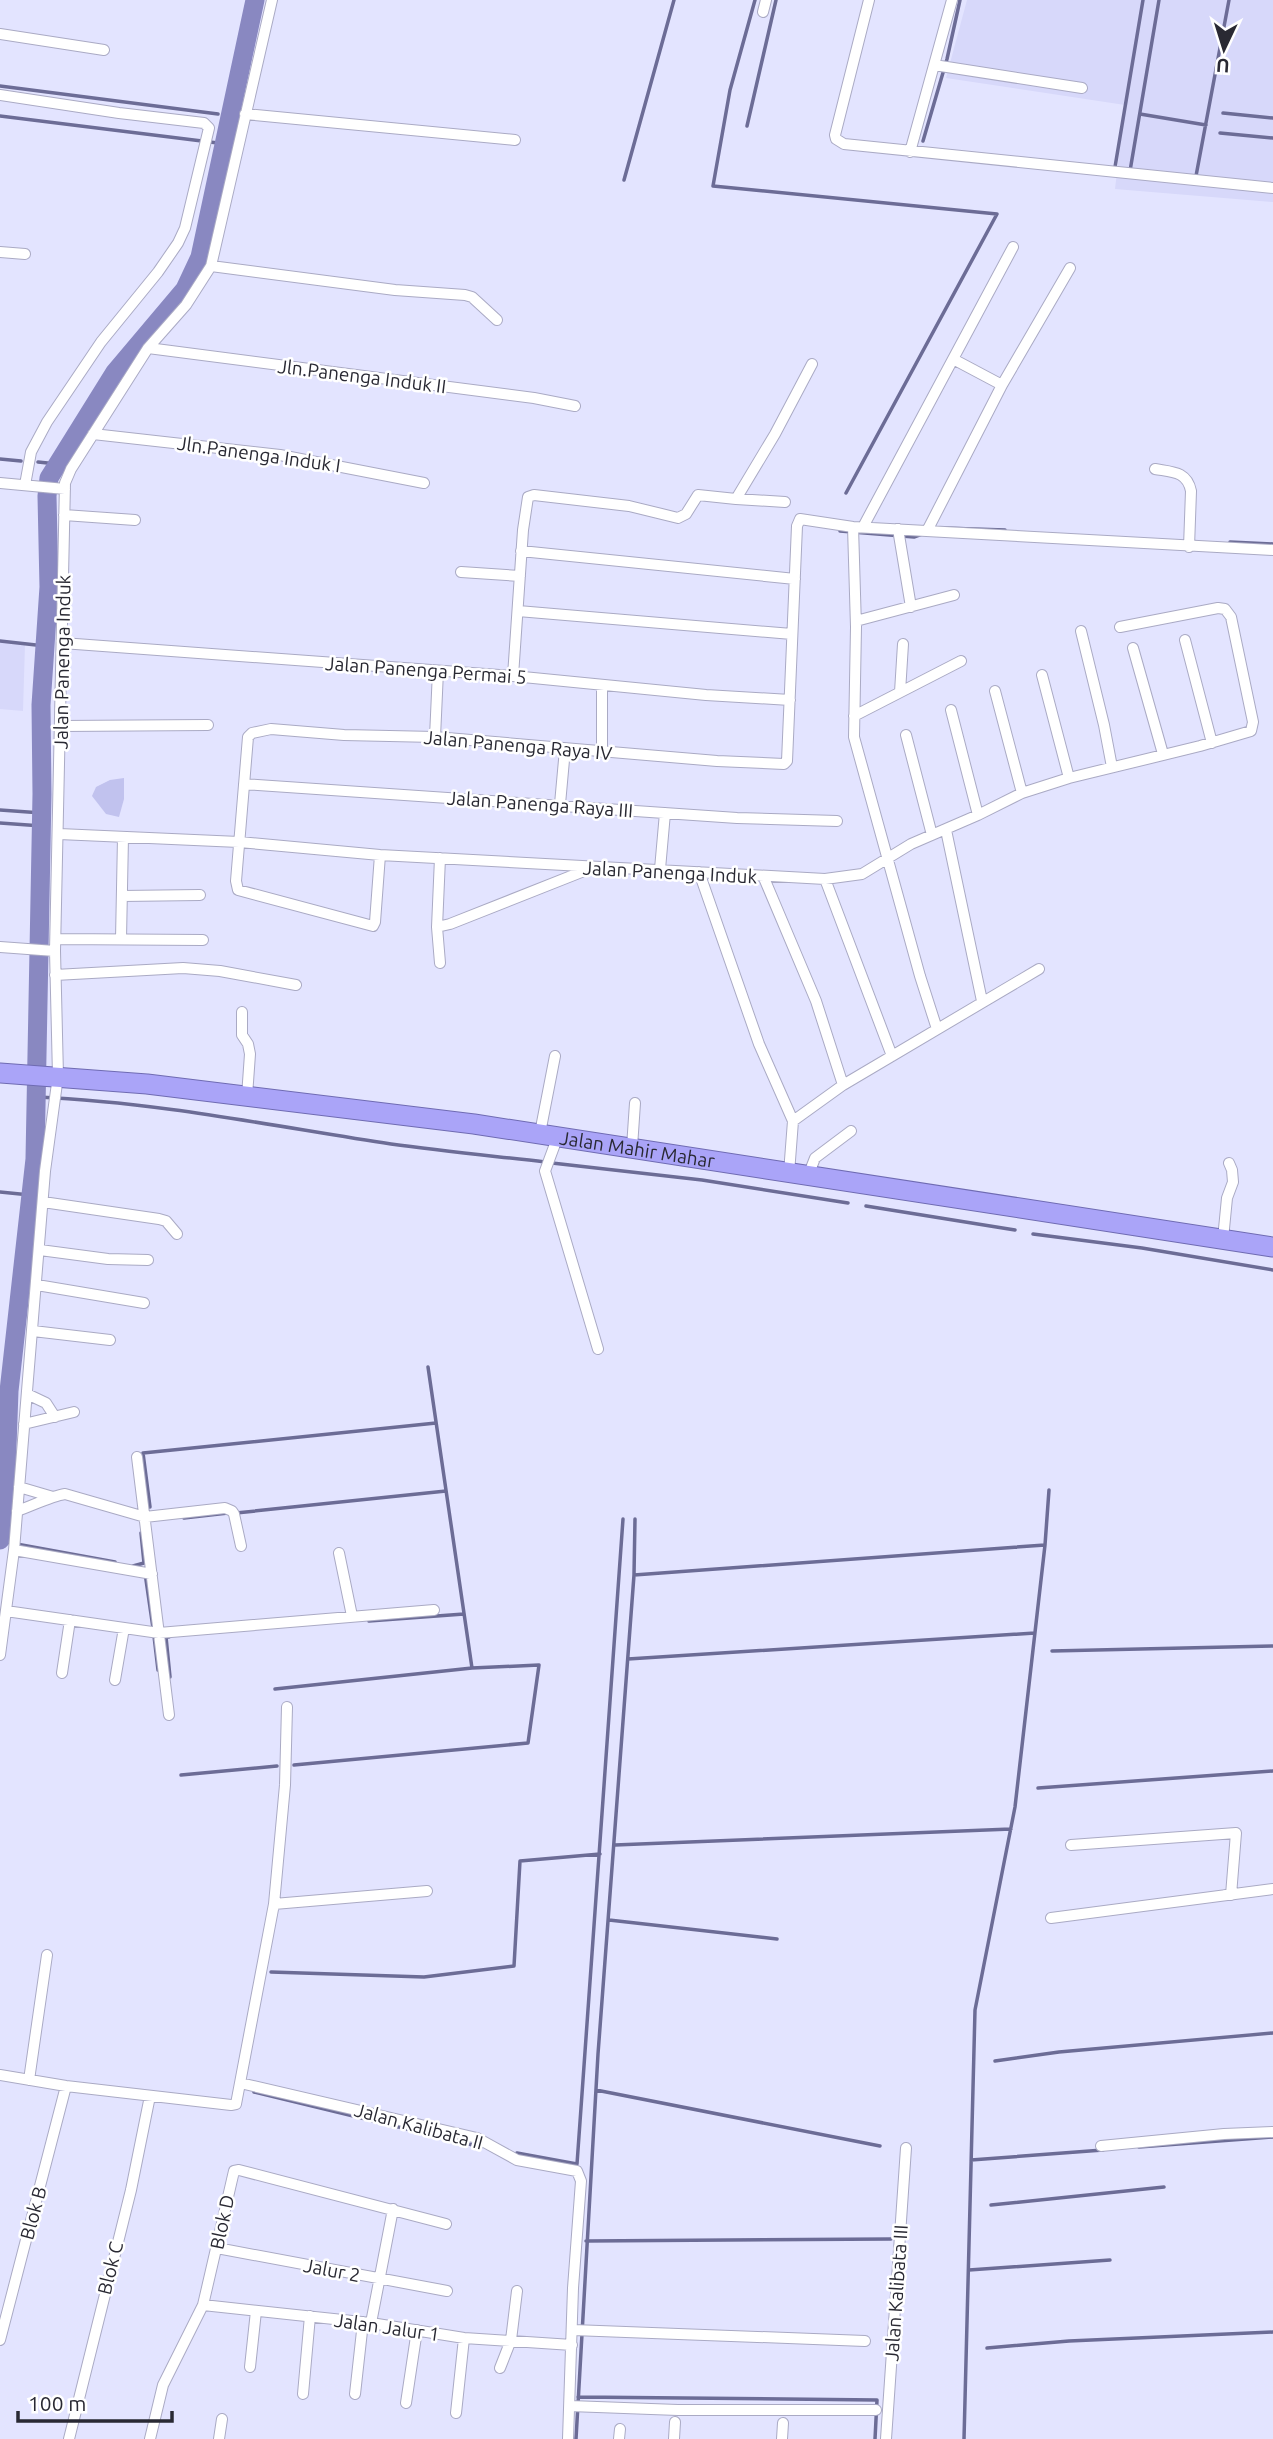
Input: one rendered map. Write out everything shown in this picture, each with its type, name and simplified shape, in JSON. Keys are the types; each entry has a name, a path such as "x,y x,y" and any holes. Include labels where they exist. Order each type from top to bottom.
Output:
{"highway":[{"name":"Jalan Mahir Mahar","path":"0,1073 54,1075 247,1096 549,1135 1273,1247"}],"street":[{"path":"0,483 61,488 149,348 186,305 211,266 272,0"},
{"path":"763,12 766,0"},
{"path":"869,0 836,139 849,145 910,152 1273,188"},
{"path":"910,152 952,0"},
{"path":"0,34 104,50"},
{"path":"934,65 1082,88"},
{"path":"0,95 205,123 209,128 185,228 178,243 159,272 101,342 47,422 31,452 25,485"},
{"path":"245,114 515,140"},
{"path":"937,1029 855,741 858,527 1013,247"},
{"path":"0,252 25,254"},
{"path":"211,266 274,272 396,290 465,295 472,297 497,320"},
{"path":"927,531 1002,385 1069,268"},
{"name":"Jln.Panenga Induk II","path":"149,348 534,398 575,406"},
{"path":"953,359 1002,385"},
{"path":"736,499 813,364"},
{"name":"Jln.Panenga Induk I","path":"93,434 268,453 424,484"},
{"path":"1155,469 1178,472 1189,482 1189,547"},
{"name":"Jalan Panenga Induk","path":"0,1655 6,1611 4,1575 14,1550 54,1075 55,975 51,951 56,939 59,834 64,515 61,488"},
{"path":"513,676 521,551 526,503 531,495 629,506 678,518 686,514 698,495 785,502"},
{"path":"64,515 135,520"},
{"path":"790,700 797,526 800,519 858,527 1273,550"},
{"path":"898,529 911,607"},
{"path":"521,551 795,579"},
{"path":"461,572 520,576"},
{"path":"856,621 954,595"},
{"name":"Jalan Panenga Induk","path":"59,834 239,842 380,855 660,869 764,878 825,879 862,874 911,844 978,816 1022,793 1112,766 1248,733 1252,728 1231,617 1225,608 1218,607 1120,627"},
{"path":"518,611 792,634"},
{"path":"1081,631 1112,766"},
{"path":"1185,640 1212,743"},
{"name":"Jalan Panenga Permai 5","path":"62,643 513,676 790,700"},
{"path":"900,692 903,644"},
{"path":"1133,648 1163,754"},
{"path":"854,716 961,661"},
{"path":"435,737 438,671"},
{"path":"1042,675 1069,778"},
{"path":"602,685 602,752"},
{"path":"995,691 1022,793"},
{"name":"Jalan Panenga Raya IV","path":"244,784 248,737 252,733 271,729 435,737 602,752 785,764 788,761 790,700"},
{"path":"951,710 978,816"},
{"path":"61,726 208,725"},
{"path":"906,734 932,835"},
{"path":"560,804 565,749"},
{"path":"244,784 236,885 238,890 369,926 375,922 380,855"},
{"name":"Jalan Panenga Raya III","path":"244,784 665,813 837,821"},
{"path":"660,869 665,813"},
{"path":"946,830 982,1001"},
{"path":"121,939 123,837"},
{"path":"440,858 437,927 440,963"},
{"path":"437,927 595,867"},
{"path":"699,872 759,1044 793,1121 799,1175"},
{"path":"764,878 816,1001 843,1084"},
{"path":"825,879 892,1056"},
{"path":"122,896 200,895"},
{"path":"56,939 202,940"},
{"path":"0,947 51,951"},
{"path":"55,975 183,968 220,971 296,985"},
{"path":"793,1121 843,1084 1039,970"},
{"path":"242,1012 242,1035 250,1054 247,1096"},
{"path":"555,1056 545,1171 598,1349"},
{"path":"632,1147 635,1103"},
{"path":"799,1175 851,1131"},
{"path":"1223,1239 1227,1198 1233,1182 1229,1163"},
{"path":"43,1202 159,1219 166,1221 177,1234"},
{"path":"40,1250 108,1259 148,1260"},
{"path":"37,1285 144,1303"},
{"path":"33,1331 110,1340"},
{"path":"27,1394 46,1403 55,1417"},
{"path":"24,1424 75,1412"},
{"path":"137,1457 169,1715"},
{"path":"19,1487 53,1497"},
{"path":"17,1511 65,1494 145,1517 229,1508 234,1514 241,1546"},
{"path":"14,1550 152,1574"},
{"path":"339,1553 352,1616"},
{"path":"6,1611 159,1633 434,1610"},
{"path":"62,1673 70,1620"},
{"path":"115,1680 124,1628"},
{"path":"0,2075 66,2086 234,2105 237,2101 274,1904 285,1785 287,1707"},
{"path":"1071,1845 1236,1833 1231,1895"},
{"path":"1051,1918 1273,1889"},
{"path":"274,1904 427,1891"},
{"path":"29,2080 47,1955"},
{"name":"Jalan Kalibata II","path":"240,2083 477,2138 521,2162 577,2171 581,2180 568,2439"},
{"name":"Blok B","path":"0,2340 66,2086"},
{"name":"Blok C","path":"69,2439 133,2179 150,2096"},
{"path":"1101,2146 1273,2132"},
{"name":"Jalan Kalibata III","path":"886,2439 906,2148"},
{"name":"Blok D","path":"150,2439 163,2385 203,2305 233,2173 236,2170 446,2224"},
{"path":"355,2394 367,2323 380,2279 393,2209"},
{"name":"Jalur 2","path":"217,2248 447,2291"},
{"path":"500,2368 511,2340 517,2291"},
{"name":"Jalan Jalur 1","path":"203,2305 367,2323 464,2338 572,2345"},
{"path":"250,2367 256,2311"},
{"path":"303,2393 310,2316"},
{"path":"406,2403 417,2330"},
{"path":"573,2330 865,2341"},
{"path":"456,2413 464,2338"},
{"path":"570,2406 678,2410 876,2410"},
{"path":"219,2439 222,2419"},
{"path":"674,2439 675,2422"},
{"path":"782,2439 783,2423"}],"shaded area":[{"path":"967,0 1273,0 1273,202 1115,189 1125,105 946,78"},
{"path":"0,641 25,644 23,711 0,709"},
{"path":"124,778 124,799 119,817 106,814 92,796 96,787 110,780"}],"waterway":[{"path":"0,1540 5,1503 9,1391 35,1159 42,794 41,705 49,587 49,478 115,372 185,289 200,257 255,0"},
{"path":"624,180 674,0"},
{"path":"755,0 730,90 713,186 997,214 846,493"},
{"path":"747,126 776,0"},
{"path":"923,141 947,59 960,0"},
{"path":"1115,167 1143,0"},
{"path":"1130,171 1159,0"},
{"path":"1196,176 1229,0"},
{"path":"0,86 218,114"},
{"path":"1223,113 1273,118"},
{"path":"1140,114 1206,125"},
{"path":"0,116 218,143"},
{"path":"1220,133 1273,138"},
{"path":"0,459 21,461"},
{"path":"38,462 57,464"},
{"path":"42,1052 46,858 44,764 53,596 47,496"},
{"path":"943,528 1005,530"},
{"path":"840,531 914,537 922,534"},
{"path":"1230,542 1273,544"},
{"path":"0,641 45,646"},
{"path":"0,810 42,813"},
{"path":"0,823 42,826"},
{"path":"37,1097 170,1109 391,1144 545,1162"},
{"path":"552,1163 702,1180 848,1203"},
{"path":"0,1192 30,1195"},
{"path":"866,1206 1015,1230"},
{"path":"1033,1234 1142,1248 1273,1270"},
{"path":"275,1689 472,1668 428,1367"},
{"path":"147,1507 150,1507 143,1453 436,1423"},
{"path":"964,2439 975,2010 1015,1807 1049,1490"},
{"path":"236,1513 446,1491"},
{"path":"184,1518 228,1513"},
{"path":"517,2153 577,2164 623,1519"},
{"path":"576,2439 598,2054 634,1575 635,1519"},
{"path":"133,1566 144,1563 141,1533"},
{"path":"0,1541 115,1562"},
{"path":"634,1575 1045,1545"},
{"path":"145,1573 153,1628"},
{"path":"369,1621 464,1614"},
{"path":"628,1659 1035,1633"},
{"path":"154,1636 158,1670"},
{"path":"166,1677 170,1677 166,1637 169,1637"},
{"path":"1052,1651 1273,1646"},
{"path":"294,1765 528,1743 539,1665 472,1668"},
{"path":"181,1775 277,1766"},
{"path":"1038,1788 1273,1771"},
{"path":"615,1845 1011,1829"},
{"path":"271,1972 424,1977 514,1966 520,1861 600,1854"},
{"path":"609,1920 777,1939"},
{"path":"995,2061 1059,2052 1273,2033"},
{"path":"596,2090 880,2146"},
{"path":"254,2092 481,2147"},
{"path":"1139,2147 1273,2137"},
{"path":"971,2160 1103,2150"},
{"path":"991,2205 1164,2187"},
{"path":"586,2241 891,2239"},
{"path":"969,2270 1110,2260"},
{"path":"987,2348 1069,2341 1273,2332"},
{"path":"578,2397 877,2400 875,2439"}]}
